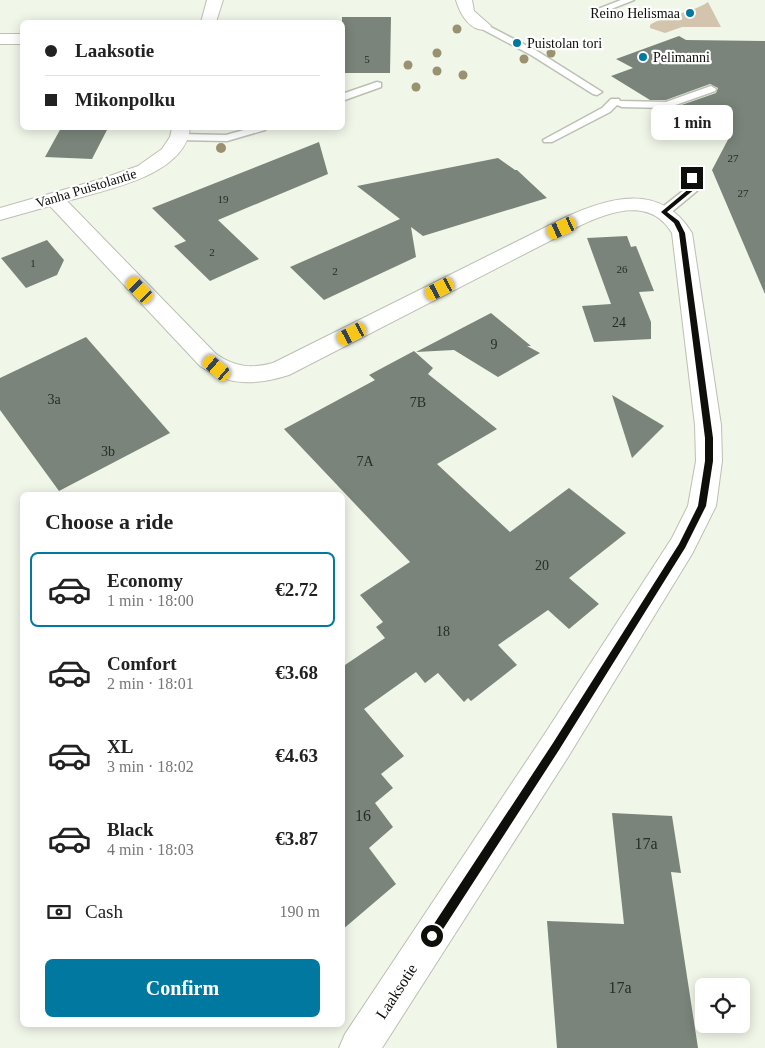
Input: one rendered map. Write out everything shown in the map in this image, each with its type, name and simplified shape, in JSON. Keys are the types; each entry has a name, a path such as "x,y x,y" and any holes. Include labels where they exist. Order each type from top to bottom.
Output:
{"street":[{"path":"210,20 215,0"},
{"path":"464,0 466,13 484,26"},
{"path":"0,39 20,39"},
{"name":"Vanha Puistolantie","path":"0,214 145,170 176,139"},
{"path":"53,198 208,360 217,368 231,374 252,376 281,369 595,212 621,204 643,205 664,212"},
{"name":"Laaksotie","path":"359,1048 556,746 682,546 702,506 709,461 707,415 682,233 677,222 664,212"}],"lane":[{"path":"603,9 630,0"},
{"path":"484,26 534,53 597,92"},
{"path":"345,97 377,85"},
{"path":"548,140 618,102 667,105 711,89"},
{"path":"176,139 227,138 254,130"},
{"path":"664,212 694,188 692,178"}],"shaded area":[{"path":"708,2 721,27 682,27 665,33 650,28 650,25 662,19"}],"building":[{"path":"342,17 391,17 390,73 345,73 345,20 342,20"},
{"path":"679,36 686,40 765,41 765,294 712,170 733,130 708,135 667,110 716,93 718,88 710,84 666,100 650,100 611,76 633,68 616,59"},
{"path":"60,130 107,130 92,159 45,157"},
{"path":"319,142 328,174 218,220 259,259 210,281 174,246 186,241 152,208"},
{"path":"498,158 517,170 547,198 423,236 411,227 416,257 324,300 290,267 400,219 357,186"},
{"path":"627,236 631,247 636,246 654,291 639,292 651,322 651,339 594,342 582,306 611,304 587,238"},
{"path":"47,240 64,260 57,275 26,288 1,258"},
{"path":"491,313 531,346 527,346 540,353 498,377 454,350 416,352"},
{"path":"86,337 170,433 59,491 0,410 0,378"},
{"path":"414,351 433,368 428,374 497,429 437,464 510,532 569,488 626,533 569,578 599,604 569,629 548,610 498,645 517,665 471,701 468,698 464,702 438,673 425,683 416,672 364,709 404,756 381,774 393,788 375,803 393,827 369,848 396,884 345,927 345,665 385,638 376,627 383,622 360,595 410,562 284,429 375,380 369,375"},
{"path":"612,395 664,426 632,458"},
{"path":"612,813 672,816 681,873 671,872 698,1048 557,1048 547,921 624,924"}],"place":[{"name":"Reino Helismaa","path":"690,13"},
{"name":"Puistolan tori","path":"517,43"},
{"name":"Pelimanni","path":"643,57"}],"route":[{"path":"432,936 556,746 698,518 706,487 709,438 682,233 677,222 664,212 694,188 692,178"}]}
